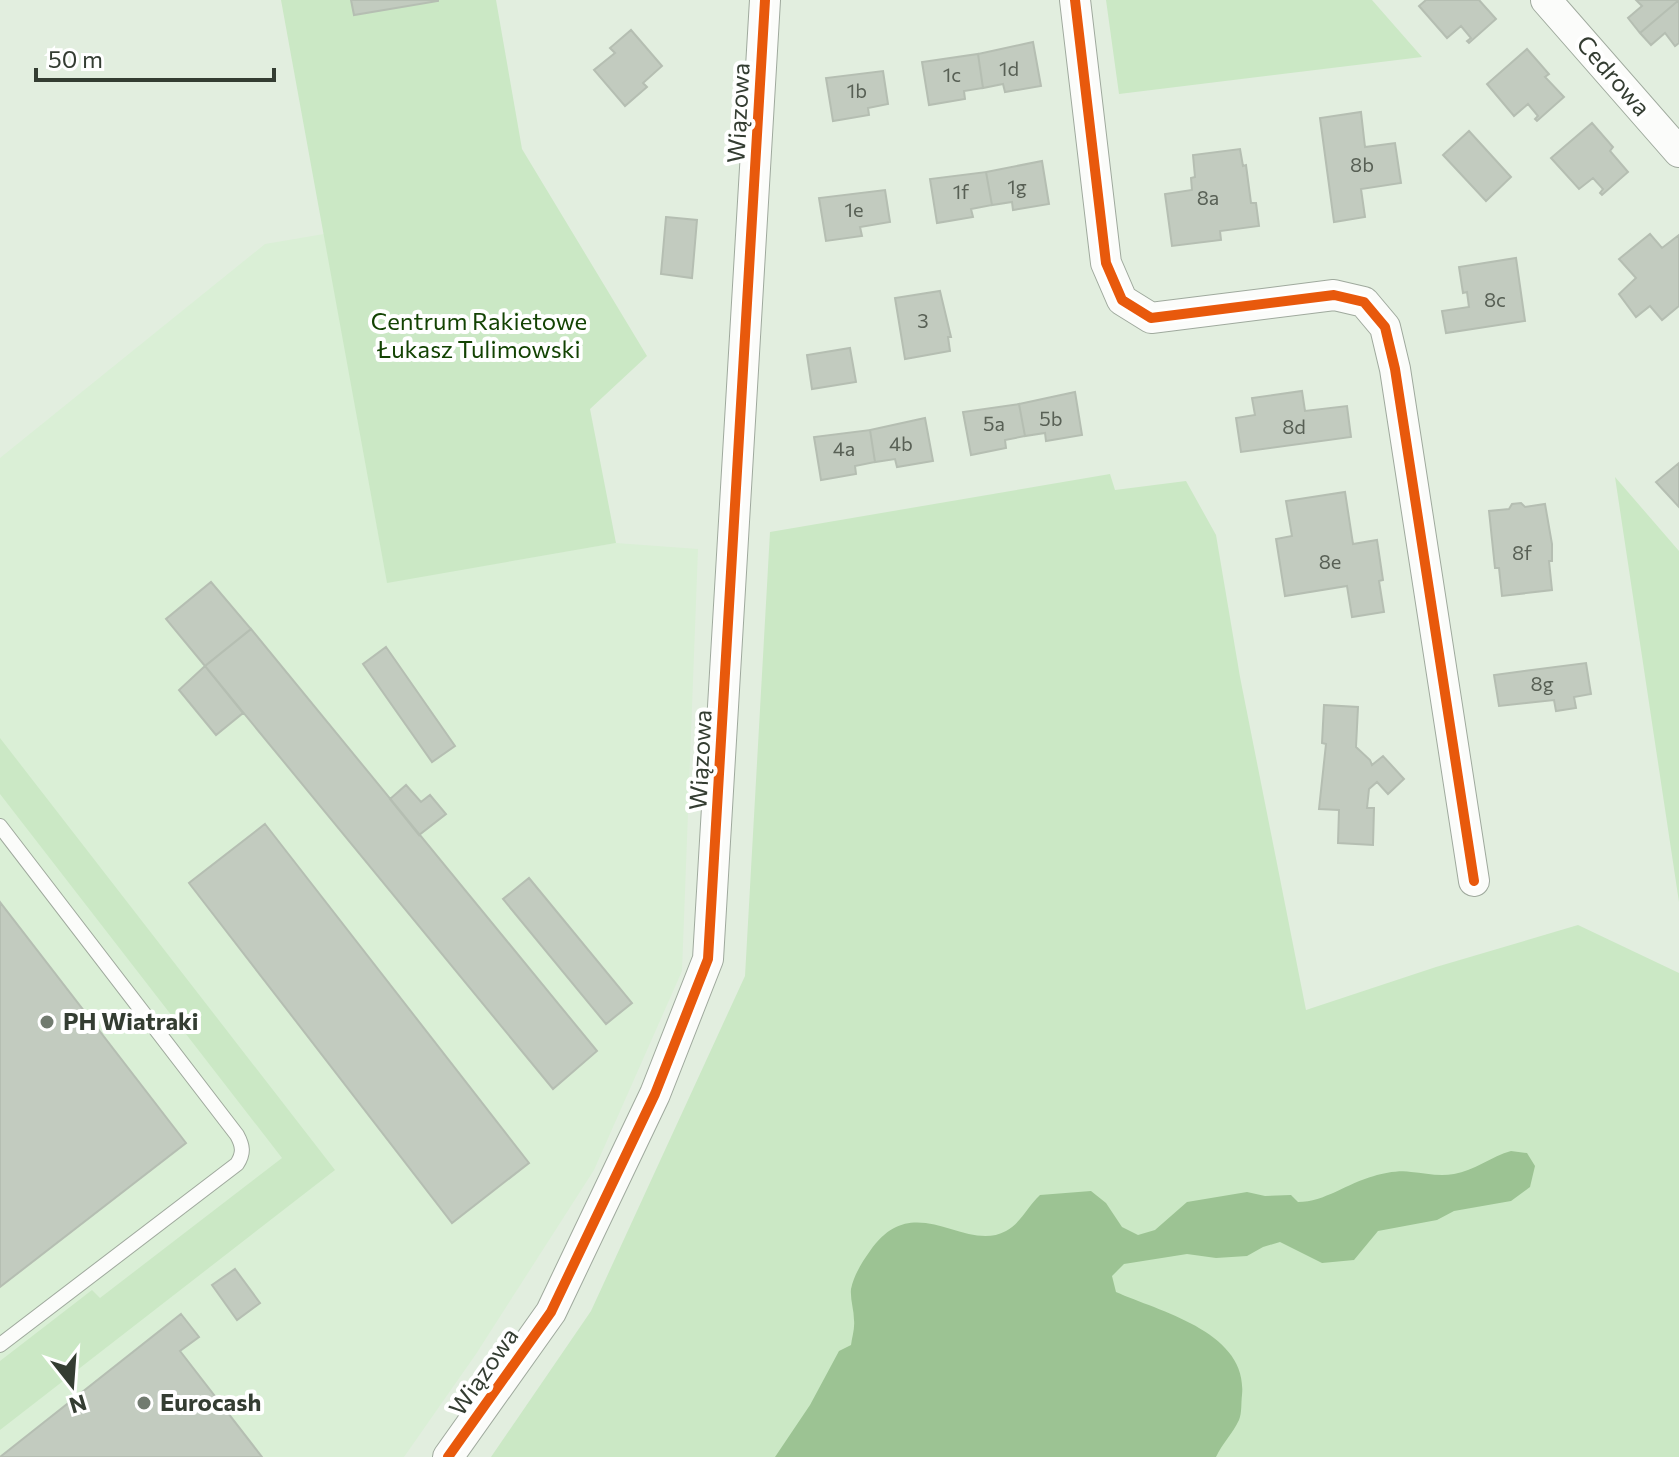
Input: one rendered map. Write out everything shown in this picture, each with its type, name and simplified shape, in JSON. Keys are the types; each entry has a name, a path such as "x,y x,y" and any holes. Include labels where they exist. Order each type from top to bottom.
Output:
{"street":[{"name":"Wiązowa","path":"448,1457 551,1312 655,1094 708,959 765,0"},
{"path":"1075,0 1106,263 1122,300 1151,318 1334,295 1364,302 1385,327 1395,369 1474,881"},
{"name":"Cedrowa","path":"1546,0 1679,152"}],"lane":[{"path":"0,826 237,1135 242,1145 242,1156 237,1164 0,1345"}],"shaded area":[{"path":"324,234 387,582 616,543 698,549 682,971 594,1170 476,1354 404,1457 0,1457 0,458 265,244"},
{"path":"1511,1151 1527,1153 1535,1166 1530,1187 1511,1201 1454,1211 1437,1220 1378,1231 1354,1260 1322,1263 1280,1242 1247,1256 1216,1258 1187,1254 1124,1264 1112,1276 1116,1292 1198,1327 1231,1355 1240,1373 1241,1414 1216,1457 775,1457 810,1405 839,1351 851,1345 854,1323 851,1289 859,1269 887,1233 904,1224 921,1223 990,1236 1011,1228 1040,1195 1091,1191 1106,1203 1122,1227 1138,1235 1155,1230 1187,1202 1247,1192 1265,1196 1291,1195 1298,1202 1308,1201 1387,1173 1407,1171 1443,1175 1461,1172"}],"green space":[{"name":"Centrum Rakietowe Łukasz Tulimowski","path":"281,0 496,0 522,149 647,356 590,409 616,543 387,583"},
{"path":"1106,0 1372,0 1422,57 1119,94"},
{"path":"1110,474 1115,490 1186,481 1216,535 1240,677 1306,1010 1578,925 1679,973 1679,1457 491,1457 591,1311 745,976 770,532"},
{"path":"1615,477 1679,551 1679,902"},
{"path":"0,738 335,1170 0,1430 0,1361 92,1290 100,1298 282,1158 0,794"}],"building":[{"path":"351,0 438,0 438,1 354,15"},
{"path":"1426,0 1479,0 1496,19 1469,43 1467,41 1471,38 1461,26 1447,38 1419,6"},
{"path":"1636,0 1679,0 1640,33 1628,18 1642,6"},
{"path":"1679,0 1679,43 1675,46 1665,33 1651,45 1640,33"},
{"path":"631,30 662,66 643,83 647,87 625,106 594,70 615,53 610,48"},
{"path":"1033,42 1041,86 1005,92 1003,84 983,88 978,54"},
{"path":"1527,49 1549,74 1545,77 1564,97 1537,121 1538,116 1528,104 1514,116 1487,84"},
{"path":"978,54 983,88 964,91 965,99 929,105 922,62"},
{"path":"883,71 888,104 868,108 869,115 833,121 826,78"},
{"path":"1361,112 1365,147 1395,143 1401,183 1361,189 1365,217 1334,222 1320,118"},
{"path":"1592,123 1613,147 1610,151 1628,172 1602,195 1603,189 1593,178 1579,189 1551,158"},
{"path":"1469,131 1511,177 1486,201 1443,155"},
{"path":"1240,149 1243,166 1246,165 1251,203 1256,203 1259,226 1220,231 1221,240 1172,246 1165,194 1192,190 1191,178 1195,177 1193,155"},
{"path":"1042,161 1049,204 1013,210 1012,202 992,205 986,172"},
{"path":"986,172 992,205 971,209 973,217 937,223 930,179"},
{"path":"885,190 890,222 860,227 862,236 826,241 819,198"},
{"path":"666,217 697,220 692,278 661,274"},
{"path":"1650,234 1662,248 1679,235 1679,306 1662,320 1650,306 1636,317 1619,294 1636,278 1619,259"},
{"path":"1516,258 1525,321 1446,333 1442,311 1469,307 1467,292 1463,293 1459,267"},
{"path":"940,291 951,337 948,337 950,351 905,359 895,298"},
{"path":"850,348 856,382 812,389 807,355"},
{"path":"1302,391 1305,411 1347,406 1351,437 1241,452 1236,418 1255,415 1252,398"},
{"path":"1075,392 1082,435 1046,441 1045,433 1025,436 1019,404"},
{"path":"1019,404 1025,436 1005,440 1006,448 971,455 963,412"},
{"path":"925,418 933,461 897,467 895,459 875,462 870,430"},
{"path":"870,430 875,462 855,466 856,474 821,480 814,437"},
{"path":"1679,463 1679,507 1656,482"},
{"path":"1345,492 1353,544 1377,540 1384,612 1352,617 1347,586 1285,596 1276,539 1292,536 1286,501"},
{"path":"1521,503 1525,507 1545,504 1552,544 1552,561 1549,561 1552,590 1502,596 1499,568 1495,568 1489,511 1509,509 1512,504"},
{"path":"211,582 251,629 205,666 166,619"},
{"path":"251,629 597,1051 553,1089 205,666"},
{"path":"386,647 455,746 432,762 363,664"},
{"path":"1586,663 1591,694 1574,697 1576,708 1556,711 1554,700 1499,706 1494,675"},
{"path":"205,666 243,713 216,735 179,690"},
{"path":"1324,705 1358,707 1356,747 1372,765 1383,756 1404,779 1388,794 1377,782 1369,789 1367,808 1374,808 1373,845 1338,843 1339,810 1319,809 1326,744 1322,743"},
{"path":"406,785 421,802 430,795 446,814 419,835 390,799"},
{"path":"265,824 529,1163 452,1223 189,883"},
{"path":"529,878 632,1003 606,1024 503,899"},
{"name":"PH Wiatraki","path":"0,902 186,1143 0,1287"},
{"path":"235,1269 260,1303 237,1320 212,1285"},
{"name":"Eurocash","path":"181,1314 199,1337 180,1351 262,1457 0,1457"}],"cycle path":[{"path":"448,1457 551,1312 655,1094 708,959 765,0"},
{"path":"1075,0 1106,263 1122,300 1151,318 1334,295 1364,302 1385,327 1395,369 1474,881"}],"place":[{"name":"PH Wiatraki","path":"47,1022"},
{"name":"Eurocash","path":"144,1403"}]}
